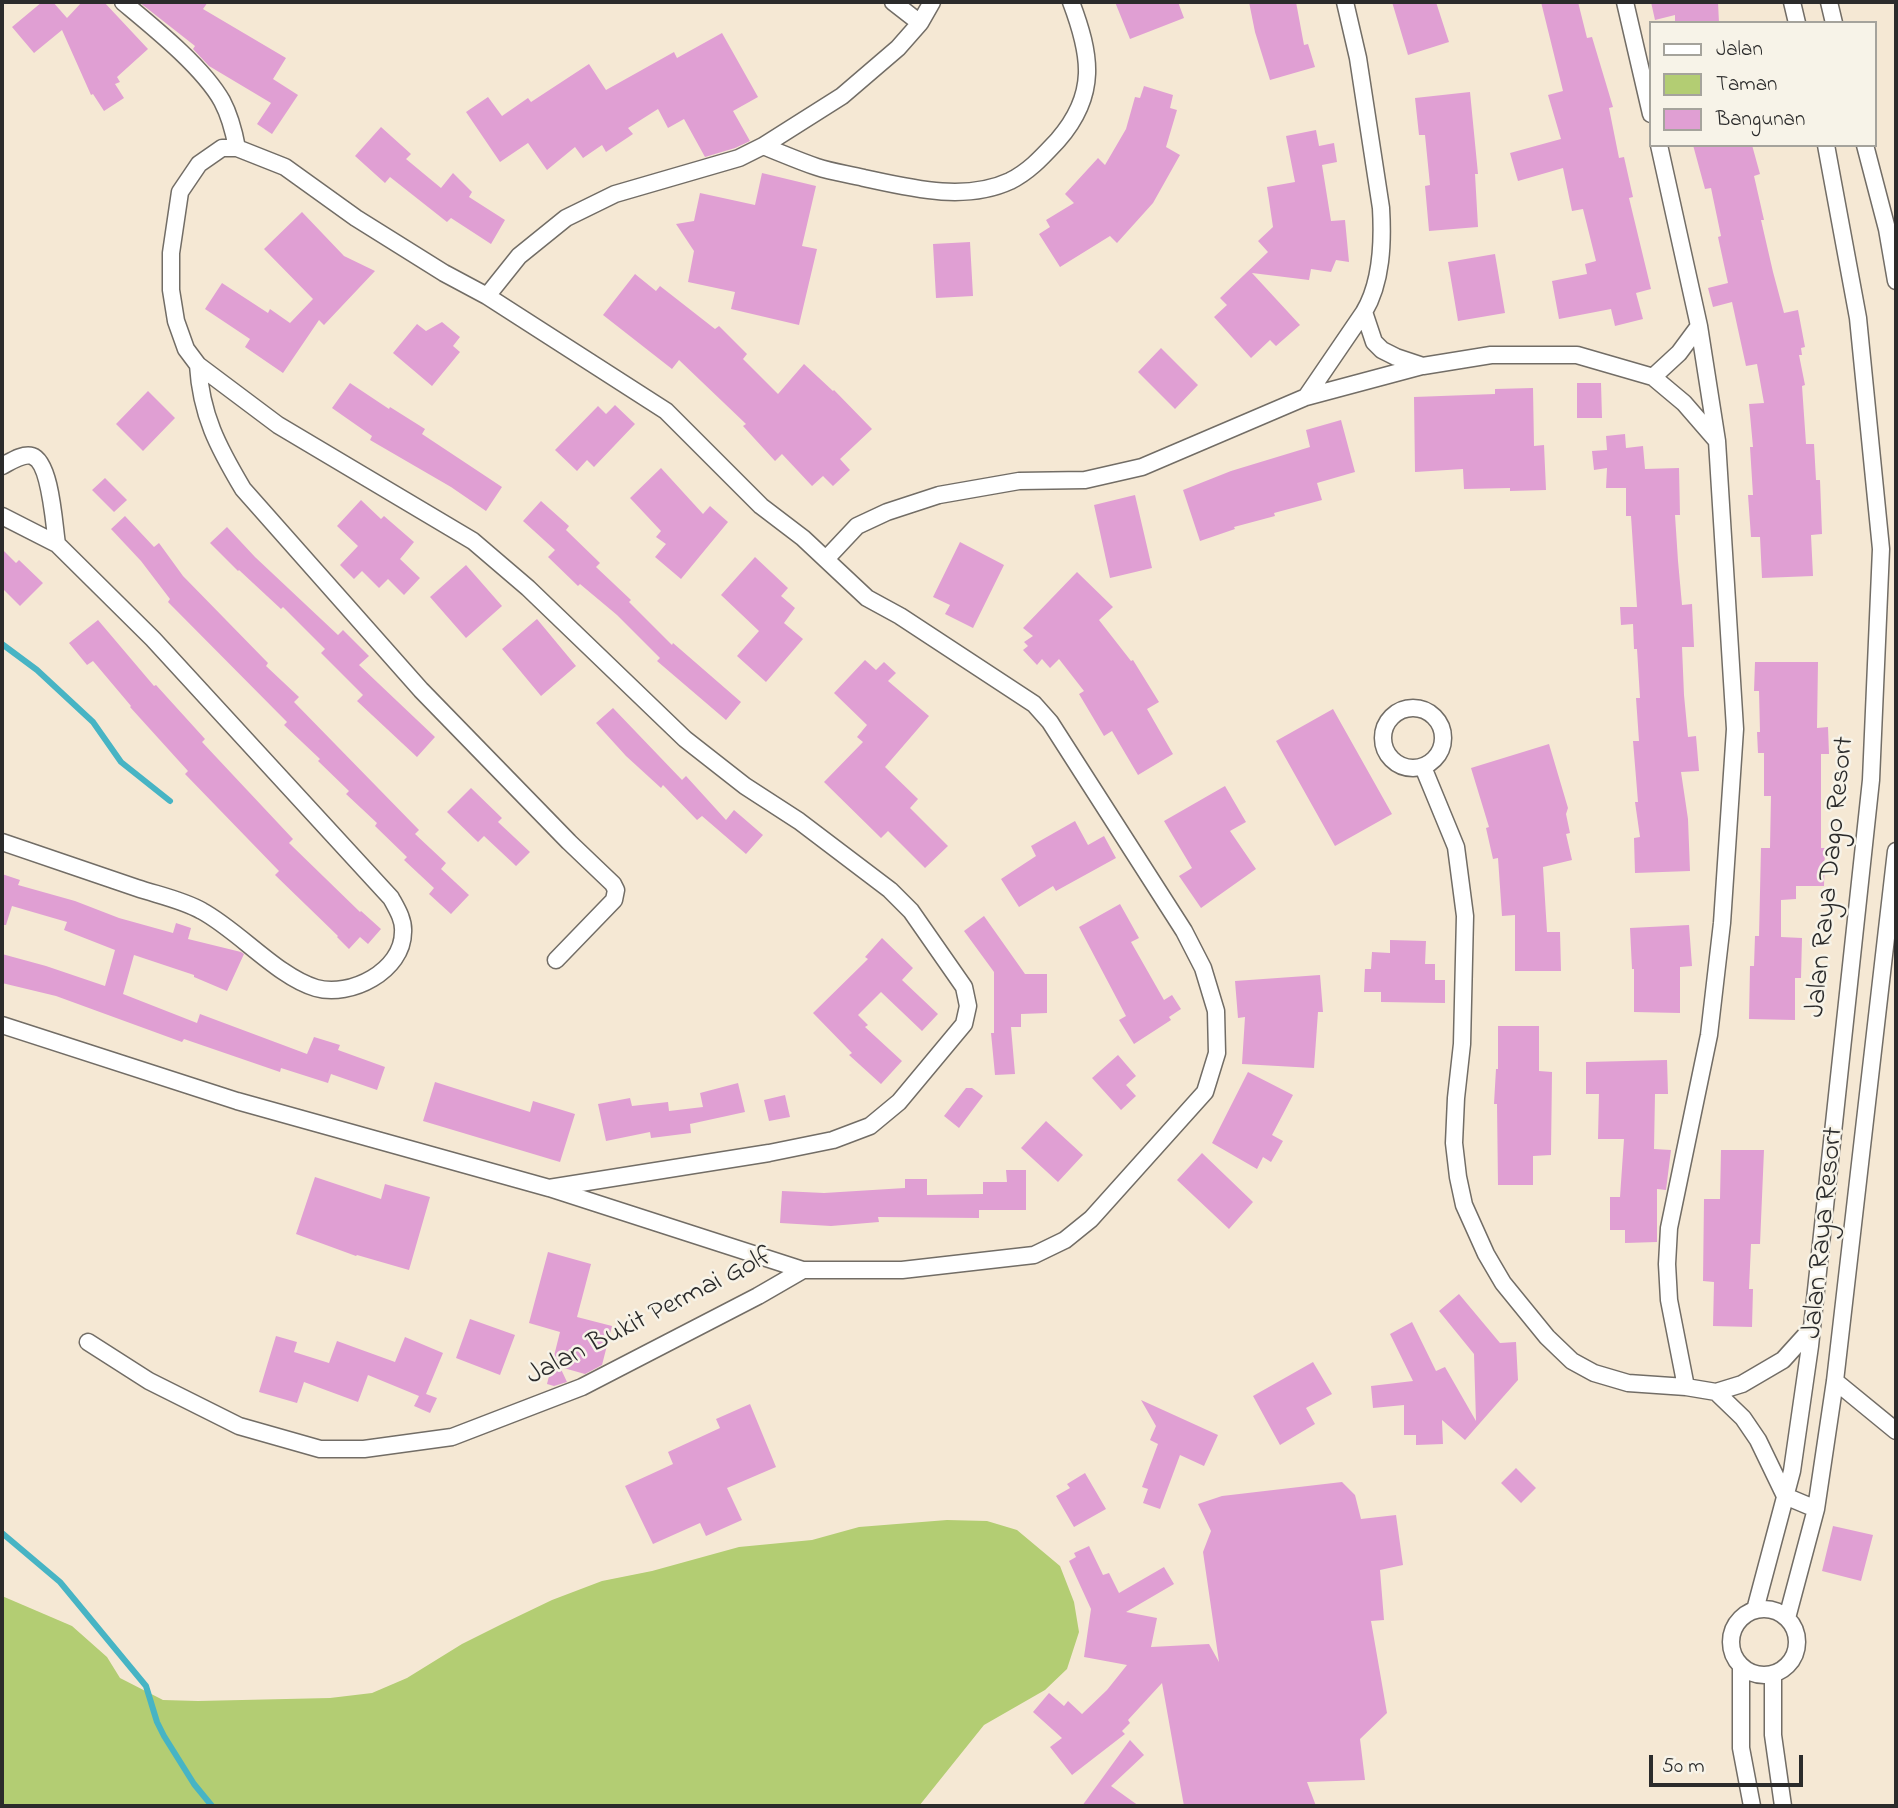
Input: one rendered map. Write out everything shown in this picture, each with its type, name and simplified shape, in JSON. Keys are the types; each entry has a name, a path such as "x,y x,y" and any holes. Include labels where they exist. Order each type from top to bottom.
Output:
{"street":[{"path":"123,2 162,35 212,85 232,123 237,148"},
{"path":"893,2 920,23"},
{"path":"487,296 519,256 566,218 615,194 739,158 842,96 898,48 920,23 932,2"},
{"path":"763,146 819,168 924,190 986,189 1010,180 1031,168 1046,153 1080,108 1089,67 1080,25 1071,2"},
{"path":"1306,397 1364,312 1377,283 1382,231 1381,208 1358,58 1345,2"},
{"path":"1625,2 1650,110"},
{"path":"1792,2 1797,21"},
{"path":"1829,2 1834,21"},
{"path":"1658,147 1699,326 1717,441 1735,729 1722,923 1709,1035 1668,1240 1669,1300 1686,1387"},
{"name":"Jalan Raya Dago Resort","path":"1755,1610 1792,1471 1812,1328 1871,780 1881,549 1858,317 1826,147"},
{"path":"1866,147 1887,229 1896,281"},
{"path":"2,1025 237,1101 549,1188 803,1270 902,1270 1034,1255 1065,1240 1091,1219 1205,1092 1217,1053 1216,1011 1203,968 1184,931 1050,722 1034,704 900,616 867,598 803,538 761,506 666,411 487,296 443,274 356,218 285,167 237,148 222,148 199,164 180,192 171,253 171,290 176,321 186,349 198,365 278,425 473,541 528,588 685,739 745,786 799,821 890,890 911,911 964,987 968,1006 964,1024 899,1102 870,1126 833,1140 769,1153 549,1188"},
{"path":"1364,312 1374,342 1382,350 1423,366"},
{"path":"1653,377 1679,353 1699,326"},
{"path":"826,559 857,526 887,512 939,495 1019,481 1086,480 1142,467 1306,397 1423,366 1492,355 1577,355 1653,377 1684,403 1717,441"},
{"path":"198,365 200,396 210,426 243,489 421,690 613,884 616,890 614,900 556,960"},
{"path":"2,467 23,456 32,456 39,460 47,477 57,544"},
{"path":"2,516 57,544 162,649 391,898 400,915 404,933 399,949 387,967 363,984 338,992 316,988 276,965 202,910 2,842"},
{"path":"1423,766 1456,847 1465,916 1462,1044 1454,1143 1464,1205 1486,1254 1503,1283 1547,1337 1572,1361 1594,1373 1628,1383 1716,1392 1742,1384 1783,1360 1812,1328"},
{"name":"Jalan Raya Resort","path":"1787,1618 1816,1509 1835,1381 1896,851"},
{"name":"Jalan Bukit Permai Golf","path":"88,1342 149,1381 239,1426 320,1450 364,1449 452,1437 582,1387 803,1270"},
{"path":"1835,1381 1896,1431"},
{"path":"1716,1392 1743,1418 1758,1440 1785,1496 1816,1509"},
{"path":"1741,1666 1762,1675 1773,1674 1791,1661 1796,1650 1794,1628 1787,1618 1777,1612 1755,1610 1744,1615 1733,1630 1732,1649 1741,1666 1741,1748 1752,1806"},
{"path":"1773,1674 1773,1735 1783,1806"}],"green space":[{"path":"947,1520 987,1521 1017,1530 1060,1566 1074,1602 1079,1632 1067,1669 1045,1690 984,1725 919,1806 2,1806 2,1596 72,1626 107,1657 120,1678 163,1700 330,1698 372,1693 407,1678 462,1644 502,1624 552,1600 602,1581 652,1571 739,1547 812,1540 859,1527"}],"building":[{"path":"42,2 53,2 67,18 82,2 104,2 148,49 117,77 120,82 115,84 124,98 104,111 93,94 91,95 62,30 34,53 12,27"},
{"path":"139,2 208,2 203,9 286,58 273,79 298,95 272,134 257,124 271,103 209,66 193,49 195,46"},
{"path":"1115,2 1178,2 1184,18 1130,39"},
{"path":"1249,2 1296,2 1304,45 1308,44 1315,67 1270,80"},
{"path":"1392,2 1436,2 1449,42 1408,55"},
{"path":"1541,2 1578,2 1587,38 1592,37 1613,107 1609,108 1619,158 1624,157 1633,197 1629,198 1651,289 1636,293 1643,319 1615,326 1611,309 1559,319 1552,281 1587,274 1585,264 1596,261 1583,209 1572,211 1563,168 1518,181 1510,153 1561,139 1548,95 1563,91"},
{"path":"1651,2 1718,2 1719,21 1675,21 1675,15 1655,20"},
{"path":"722,33 758,97 733,111 750,141 735,148 705,157 684,119 668,128 658,109 628,128 633,134 606,152 602,145 583,158 575,147 547,170 528,143 500,162 466,112 488,97 502,116 528,98 531,102 589,64 606,90 674,52 677,58"},
{"path":"1144,86 1173,95 1170,108 1177,110 1166,147 1180,155 1153,203 1117,243 1110,236 1060,267 1039,234 1050,227 1046,220 1074,203 1065,194 1098,158 1105,165 1126,129 1135,97 1140,98"},
{"path":"1470,92 1478,174 1475,174 1478,227 1429,231 1425,186 1430,185 1425,135 1419,135 1415,98"},
{"path":"381,127 411,154 406,159 441,188 453,173 472,192 469,197 505,220 491,244 451,218 447,222 390,177 385,183 355,156"},
{"path":"1316,130 1319,146 1334,143 1337,162 1322,165 1331,221 1345,220 1349,262 1336,260 1331,272 1311,269 1309,280 1252,273 1300,325 1276,346 1270,340 1251,358 1214,317 1227,305 1220,298 1268,252 1258,241 1273,227 1267,187 1295,182 1286,136"},
{"path":"1694,147 1753,147 1760,174 1754,176 1764,220 1761,220 1773,272 1784,313 1798,310 1805,347 1801,348 1802,355 1799,355 1805,385 1802,386 1806,444 1814,444 1816,480 1820,480 1822,534 1811,535 1813,576 1762,578 1760,537 1751,537 1748,495 1753,495 1750,447 1753,447 1749,404 1764,403 1757,364 1746,366 1732,302 1713,307 1708,288 1728,283 1711,188 1705,189"},
{"path":"762,173 816,186 802,246 817,249 799,325 731,309 735,292 688,282 694,251 676,224 694,221 700,193 755,205"},
{"path":"302,212 344,256 375,271 324,325 319,320 283,373 245,347 250,339 205,309 222,283 268,313 270,309 290,323 313,299 264,249"},
{"path":"970,242 973,296 936,298 933,244"},
{"path":"1495,254 1505,313 1458,321 1448,262"},
{"path":"635,274 656,291 660,286 715,329 719,326 747,354 743,359 778,394 804,364 834,390 872,429 840,459 850,470 833,486 823,476 812,486 782,454 775,461 743,426 746,424 679,360 672,369 603,315"},
{"path":"442,322 460,337 453,346 460,352 432,386 393,353 417,324 426,331"},
{"path":"1161,348 1198,385 1175,409 1138,372"},
{"path":"350,383 425,429 422,434 502,487 486,511 451,487 370,440 372,436 332,408"},
{"path":"1577,383 1601,383 1602,418 1577,418"},
{"path":"1533,388 1534,446 1544,445 1546,490 1464,489 1463,469 1415,472 1414,397 1495,394 1495,389"},
{"path":"148,391 175,418 143,451 116,424"},
{"path":"615,405 635,424 594,467 587,460 577,471 555,450 598,406 606,414"},
{"path":"1341,420 1355,472 1317,483 1322,500 1274,513 1275,516 1234,527 1235,529 1200,541 1183,490 1231,471 1310,447 1306,430"},
{"path":"1625,434 1626,448 1643,446 1645,469 1679,468 1680,515 1675,515 1678,561 1682,605 1692,604 1694,647 1682,647 1684,695 1688,737 1696,736 1699,771 1681,772 1688,819 1690,871 1635,873 1634,838 1640,837 1635,802 1638,802 1633,741 1639,741 1636,698 1640,698 1633,624 1621,625 1620,607 1637,607 1631,516 1626,516 1626,488 1606,488 1607,468 1594,470 1592,451 1607,450 1606,436"},
{"path":"661,468 703,514 710,506 728,522 681,579 655,557 666,544 656,537 661,531 630,498"},
{"path":"105,478 127,500 114,512 92,490"},
{"path":"1135,495 1152,568 1110,578 1094,505"},
{"path":"361,500 381,519 384,516 414,542 400,559 420,578 404,595 388,579 379,588 362,571 354,579 340,565 358,546 337,526"},
{"path":"541,501 569,526 566,530 600,563 596,567 631,600 629,602 672,645 673,643 741,702 726,720 657,661 660,658 617,615 580,584 578,586 548,557 555,550 523,521"},
{"path":"125,516 154,547 159,543 183,576 268,663 266,666 299,697 294,702 419,830 415,834 446,863 441,869 469,895 451,914 429,894 434,888 404,860 407,857 346,794 349,791 284,725 287,722 168,602 170,599 141,561 111,529"},
{"path":"227,527 338,635 343,630 369,656 359,665 435,737 417,757 357,701 363,695 321,653 325,649 283,607 281,609 210,543"},
{"path":"960,542 1004,565 973,628 945,614 950,605 933,597"},
{"path":"2,549 16,563 19,560 43,583 20,606 2,588"},
{"path":"755,557 788,588 781,596 795,608 784,623 803,639 766,682 737,656 759,631 721,595"},
{"path":"466,565 502,606 466,638 430,597"},
{"path":"1077,572 1113,607 1099,620 1131,661 1133,660 1159,702 1147,709 1173,754 1138,775 1112,731 1104,736 1079,694 1084,691 1059,659 1050,668 1042,659 1037,665 1023,650 1028,646 1024,642 1033,636 1023,628"},
{"path":"537,619 576,666 541,696 502,649"},
{"path":"98,620 154,686 156,685 205,739 202,742 293,839 289,843 381,929 368,944 360,937 349,949 275,875 279,871 185,774 188,771 93,661 87,665 69,643"},
{"path":"865,660 876,670 884,662 896,673 888,681 929,716 885,767 918,799 910,808 948,846 925,868 888,831 881,838 824,782 863,742 857,737 867,725 834,693"},
{"path":"1755,662 1818,662 1817,728 1828,727 1829,754 1821,754 1821,848 1825,848 1824,886 1796,886 1796,899 1781,900 1781,937 1802,938 1801,978 1795,978 1795,1020 1749,1019 1750,966 1754,966 1755,936 1759,936 1761,848 1770,848 1771,796 1764,796 1764,753 1758,753 1759,691 1754,691"},
{"path":"613,708 682,780 686,776 726,820 734,810 763,835 746,854 702,816 697,820 663,785 661,788 626,756 596,723"},
{"path":"1333,709 1392,814 1335,846 1276,741"},
{"path":"1549,744 1568,808 1566,814 1570,833 1566,834 1572,860 1543,867 1547,932 1560,932 1561,971 1515,971 1515,915 1502,916 1498,858 1493,859 1486,828 1489,827 1471,768"},
{"path":"1225,786 1246,822 1230,831 1256,869 1201,908 1179,876 1192,868 1164,821"},
{"path":"471,788 502,818 498,822 530,852 516,866 484,836 478,842 447,812"},
{"path":"1075,821 1088,845 1104,836 1116,858 1056,891 1053,886 1019,907 1001,879 1036,856 1031,846"},
{"path":"2,874 20,880 18,885 75,901 119,918 173,933 176,923 191,928 188,939 241,952 244,954 227,991 194,975 134,955 123,994 197,1023 200,1014 307,1054 314,1037 340,1045 338,1050 385,1067 377,1090 331,1074 328,1083 281,1068 280,1072 184,1039 182,1042 56,996 2,983 2,954 105,986 115,950 64,930 67,922 12,906 6,925 2,925"},
{"path":"1120,904 1139,938 1131,942 1164,1000 1172,995 1181,1009 1169,1017 1171,1020 1134,1044 1119,1020 1126,1016 1079,927"},
{"path":"984,916 1025,974 1047,974 1047,1013 1021,1014 1021,1027 1011,1027 1015,1074 995,1075 991,1033 994,1033 994,972 964,931"},
{"path":"1689,925 1692,966 1680,967 1680,1013 1634,1012 1630,928"},
{"path":"882,938 913,968 902,980 938,1014 922,1031 881,992 858,1015 868,1025 865,1027 902,1061 881,1084 849,1055 852,1053 813,1013 868,959 865,957"},
{"path":"1390,940 1426,941 1425,964 1435,964 1435,980 1445,980 1445,1003 1381,1002 1381,992 1364,992 1365,969 1371,969 1372,952 1390,953"},
{"path":"1320,975 1323,1012 1318,1012 1314,1068 1242,1064 1245,1017 1238,1018 1235,981"},
{"path":"1498,1026 1539,1026 1539,1071 1552,1072 1551,1155 1533,1156 1533,1185 1498,1185 1497,1104 1494,1104 1498,1069"},
{"path":"1118,1055 1136,1076 1126,1085 1136,1096 1121,1110 1092,1078"},
{"path":"1667,1060 1668,1094 1655,1094 1654,1149 1671,1150 1666,1190 1657,1189 1657,1242 1625,1243 1625,1230 1610,1230 1610,1197 1620,1197 1624,1139 1598,1139 1599,1094 1586,1094 1586,1062"},
{"path":"1248,1072 1293,1095 1272,1135 1283,1141 1271,1162 1263,1157 1257,1169 1212,1143"},
{"path":"435,1082 530,1112 533,1101 575,1114 560,1162 423,1121"},
{"path":"738,1083 745,1112 690,1124 691,1133 651,1138 650,1132 606,1141 598,1104 630,1098 632,1106 668,1102 669,1111 703,1107 700,1093"},
{"path":"966,1088 972,1088 983,1096 959,1128 944,1116"},
{"path":"785,1095 790,1117 769,1121 764,1100"},
{"path":"1046,1121 1083,1155 1058,1182 1021,1148"},
{"path":"1721,1150 1764,1150 1760,1244 1751,1244 1749,1289 1753,1289 1752,1327 1713,1326 1714,1282 1703,1281 1704,1199 1720,1199"},
{"path":"1202,1153 1253,1202 1229,1229 1177,1180"},
{"path":"1006,1170 1026,1170 1026,1210 979,1210 979,1218 878,1217 879,1222 831,1226 780,1223 782,1191 824,1193 905,1188 905,1179 927,1179 927,1195 983,1194 983,1182 1007,1182"},
{"path":"315,1177 381,1199 385,1184 430,1197 409,1270 356,1256 296,1234"},
{"path":"548,1252 591,1264 577,1317 612,1326 602,1365 585,1374 560,1367 567,1382 554,1386 547,1384 560,1332 529,1323"},
{"path":"1459,1294 1500,1343 1516,1342 1518,1380 1465,1440 1442,1420 1443,1444 1416,1445 1416,1435 1404,1435 1404,1405 1373,1408 1371,1386 1413,1381 1390,1334 1412,1322 1436,1371 1445,1367 1476,1421 1474,1354 1439,1311"},
{"path":"470,1319 515,1335 500,1375 456,1358"},
{"path":"276,1336 297,1342 294,1352 329,1363 337,1341 395,1362 405,1337 443,1353 426,1394 437,1398 430,1413 414,1406 419,1396 368,1375 358,1402 304,1382 297,1403 259,1392"},
{"path":"1313,1362 1332,1394 1306,1408 1315,1424 1280,1445 1253,1396"},
{"path":"1141,1400 1218,1435 1204,1466 1180,1455 1160,1509 1143,1503 1148,1489 1142,1487 1158,1444 1150,1440 1156,1426"},
{"path":"750,1404 776,1467 727,1488 742,1520 706,1536 700,1523 653,1544 625,1486 673,1464 668,1452 720,1428 716,1419"},
{"path":"1516,1468 1536,1488 1521,1503 1501,1483"},
{"path":"1085,1473 1106,1509 1074,1527 1056,1496 1070,1488 1067,1484"},
{"path":"1342,1482 1355,1495 1361,1519 1396,1515 1403,1565 1380,1570 1384,1620 1371,1621 1387,1713 1360,1739 1365,1780 1307,1782 1316,1806 1184,1806 1162,1683 1128,1720 1130,1723 1122,1731 1125,1734 1072,1775 1050,1747 1062,1738 1033,1712 1049,1693 1064,1706 1068,1701 1082,1714 1107,1690 1127,1665 1084,1657 1091,1609 1069,1561 1076,1557 1074,1553 1089,1546 1103,1575 1109,1573 1119,1593 1164,1567 1174,1584 1126,1612 1157,1618 1151,1647 1209,1644 1219,1662 1203,1552 1211,1531 1198,1504 1222,1496"},
{"path":"1833,1526 1873,1535 1861,1581 1822,1571"},
{"path":"1130,1740 1144,1755 1111,1786 1139,1806 1082,1806"}],"waterway":[{"path":"2,644 37,670 93,722 121,762 170,801"},
{"path":"2,1533 60,1582 146,1686 164,1736 194,1784 212,1806"}]}
